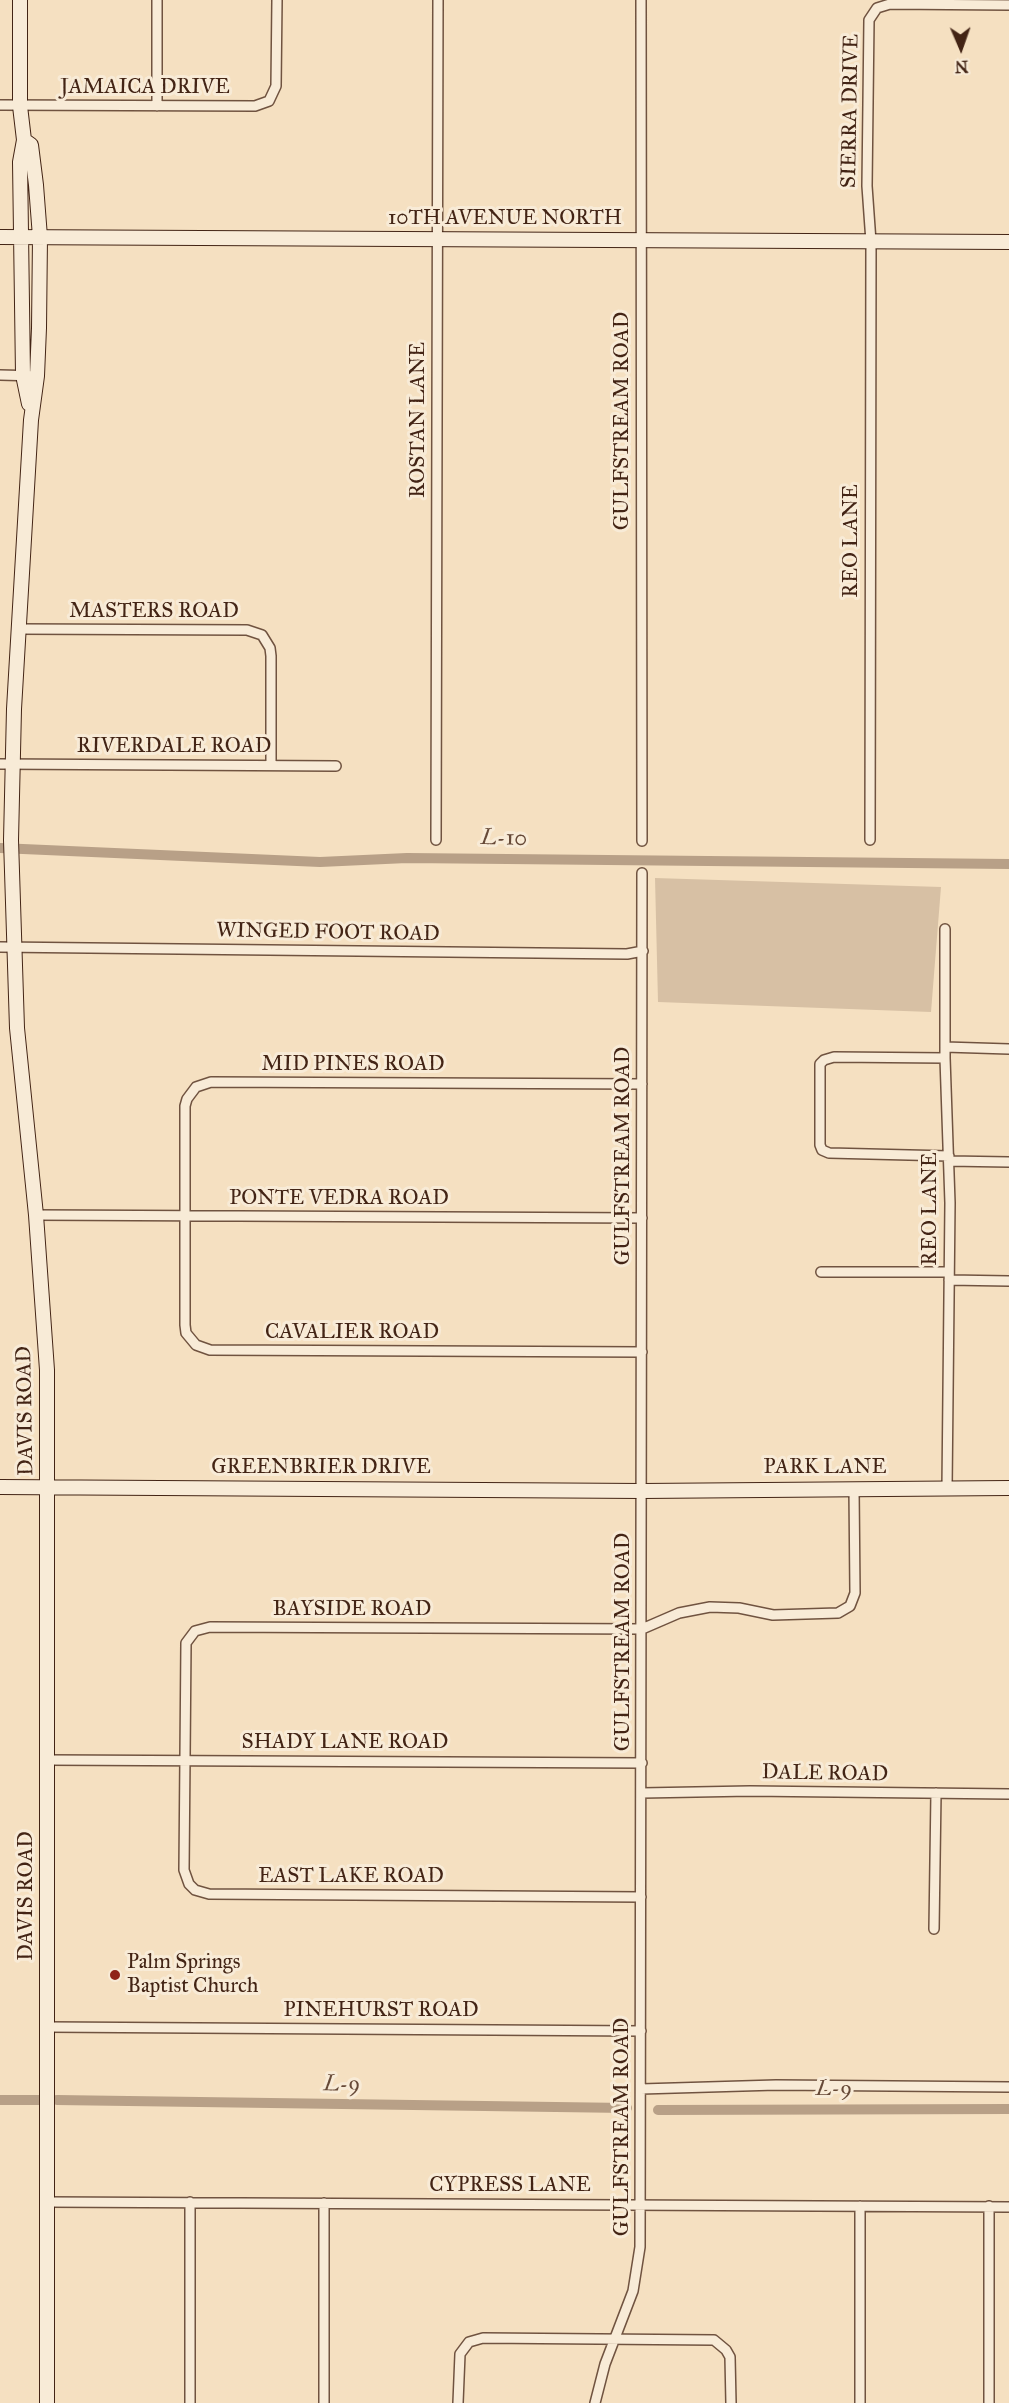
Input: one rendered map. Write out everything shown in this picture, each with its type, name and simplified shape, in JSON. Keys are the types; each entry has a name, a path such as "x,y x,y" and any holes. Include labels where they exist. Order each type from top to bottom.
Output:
{"street":[{"name":"DAVIS ROAD","path":"20,0 20,106 24,140 20,162 23,375 31,420"},
{"path":"157,0 157,106"},
{"name":"JAMAICA DRIVE","path":"0,105 255,106 269,101 276,86 277,0"},
{"name":"ROSTAN LANE","path":"436,840 438,0"},
{"name":"GULFSTREAM ROAD","path":"641,0 642,841"},
{"name":"SIERRA DRIVE","path":"871,242 867,186 869,20 872,14 883,5 890,4 1009,4"},
{"name":"DAVIS ROAD","path":"24,140 31,145 40,237 38,375 31,420 19,629 6,764 11,840 6,947 36,1215 47,1370 47,2403"},
{"name":"10TH AVENUE NORTH","path":"0,237 1009,242"},
{"name":"REO LANE","path":"870,840 871,242"},
{"path":"0,375 38,375"},
{"name":"MASTERS ROAD","path":"19,629 247,630 262,635 272,656 271,765"},
{"name":"RIVERDALE ROAD","path":"6,764 336,766"},
{"name":"GULFSTREAM ROAD","path":"595,2403 602,2373 624,2317 636,2274 640,2247 642,873"},
{"name":"REO LANE","path":"945,928 945,1058 949,1159 947,1488"},
{"name":"WINGED FOOT ROAD","path":"6,947 627,954 643,951"},
{"path":"945,1047 1009,1049"},
{"path":"945,1058 834,1057 824,1060 820,1064 820,1145 822,1150 829,1154 1009,1162"},
{"name":"MID PINES ROAD","path":"185,1216 185,1106 190,1092 203,1083 642,1084"},
{"name":"PONTE VEDRA ROAD","path":"36,1215 642,1218"},
{"name":"CAVALIER ROAD","path":"185,1216 185,1325 190,1340 202,1349 642,1352"},
{"path":"821,1272 949,1276 1009,1281"},
{"name":"GREENBRIER DRIVE","path":"0,1487 642,1491"},
{"name":"PARK LANE","path":"642,1491 1009,1488"},
{"path":"642,1629 680,1613 710,1607 739,1608 773,1615 845,1611 854,1600 855,1593 854,1489"},
{"name":"BAYSIDE ROAD","path":"184,1761 184,1651 190,1637 202,1628 642,1629"},
{"name":"SHADY LANE ROAD","path":"48,1760 642,1763"},
{"name":"EAST LAKE ROAD","path":"184,1761 184,1870 189,1884 202,1893 641,1897"},
{"name":"DALE ROAD","path":"642,1793 761,1791 1009,1794"},
{"path":"934,1929 936,1793"},
{"name":"PINEHURST ROAD","path":"48,2027 641,2031"},
{"path":"641,2089 776,2085 1009,2087"},
{"name":"CYPRESS LANE","path":"48,2202 1009,2206"},
{"path":"190,2202 190,2403"},
{"path":"324,2203 324,2403"},
{"path":"860,2206 860,2403"},
{"path":"989,2206 989,2403"},
{"path":"458,2403 460,2354 463,2348 476,2339 615,2338 707,2339 721,2344 730,2357 731,2403"}],"shaded area":[{"path":"655,878 941,887 931,1012 658,1002"}],"waterway":[{"name":"L-10","path":"0,848 320,862 407,858 1009,864"},
{"name":"L-9","path":"0,2100 39,2100"},
{"name":"L-9","path":"57,2100 627,2108"},
{"name":"L-9","path":"658,2110 1009,2109"}],"place":[{"name":"Palm Springs Baptist Church","path":"115,1975"}]}
